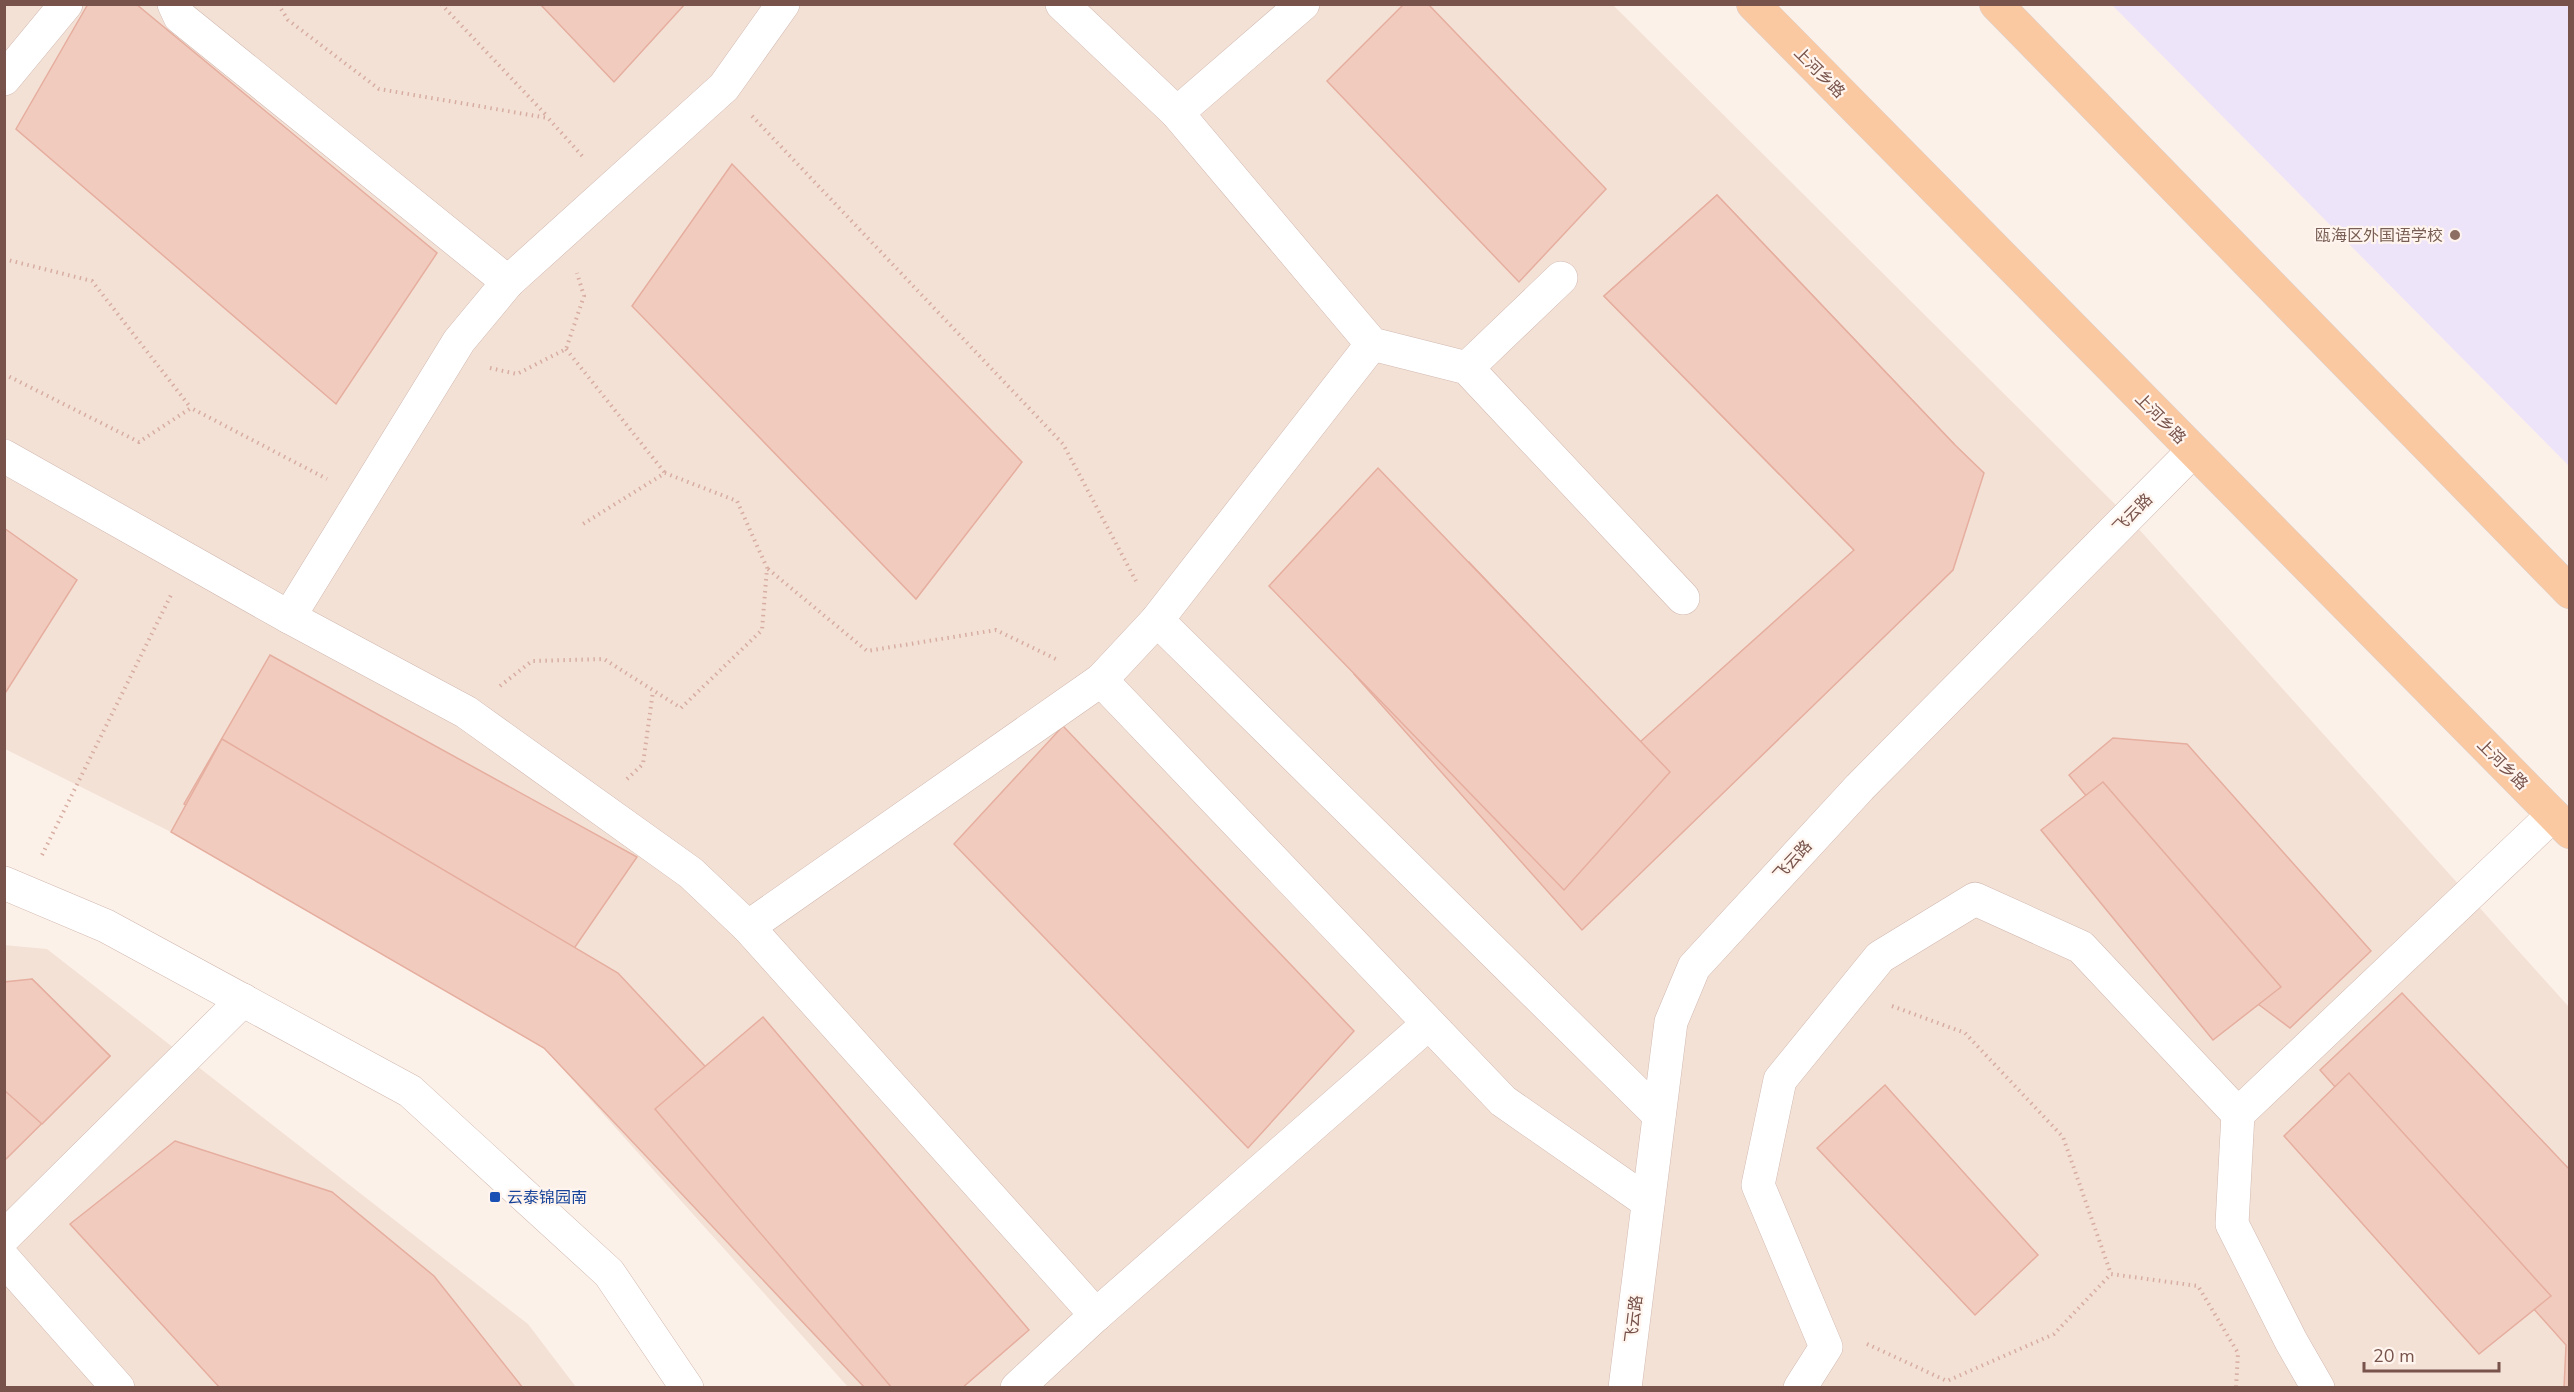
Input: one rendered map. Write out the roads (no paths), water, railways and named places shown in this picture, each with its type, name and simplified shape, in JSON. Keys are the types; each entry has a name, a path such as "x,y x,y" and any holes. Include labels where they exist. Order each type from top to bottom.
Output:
{"main road":[{"name":"上河乡路","path":"1753,4 2561,824"},
{"path":"1996,4 2570,592"}],"street":[{"path":"4,79 66,4"},
{"path":"174,4 180,17 508,282"},
{"path":"289,617 459,341 508,282 724,87 783,4"},
{"path":"1062,4 1177,113 1372,344 1467,368 1683,598"},
{"path":"1177,113 1303,4"},
{"path":"1467,368 1561,278"},
{"path":"748,927 1101,680 1157,620 1372,344"},
{"name":"飞云路","path":"1625,1388 1671,1022 1694,967 1860,787 2193,451"},
{"path":"4,456 289,617 466,712 691,873 748,927 1096,1315"},
{"path":"1157,620 1659,1115"},
{"path":"1101,680 1503,1101 1648,1202"},
{"path":"2318,1388 2291,1341 2232,1224 2238,1114 2561,824"},
{"path":"14,887 106,926 410,1090 609,1273 687,1388"},
{"path":"1800,1388 1826,1347 1758,1185 1780,1080 1880,957 1976,899 2081,947 2238,1114"},
{"path":"4,1237 243,1000"},
{"path":"1017,1388 1096,1315 1428,1024"},
{"path":"4,1259 118,1388"}],"place":[{"name":"瓯海区外国语学校","path":"2455,235"},
{"name":"云泰锦园南","path":"495,1197"}]}
